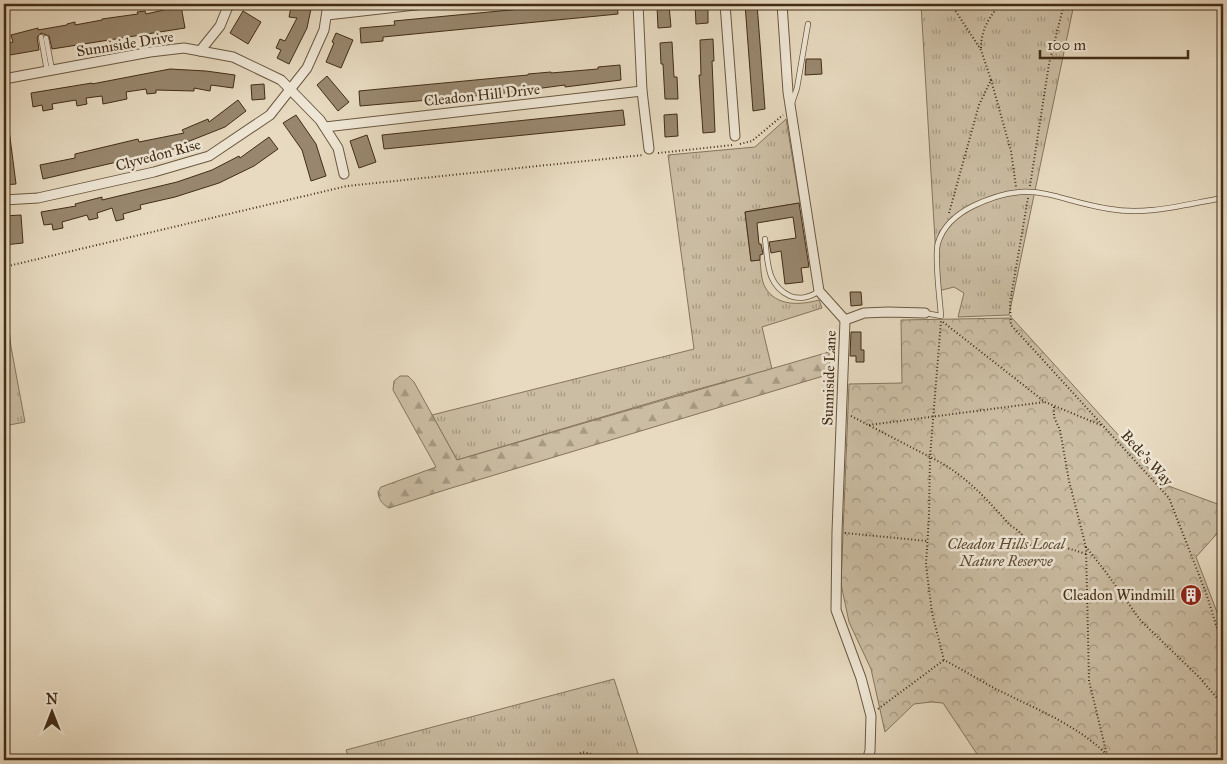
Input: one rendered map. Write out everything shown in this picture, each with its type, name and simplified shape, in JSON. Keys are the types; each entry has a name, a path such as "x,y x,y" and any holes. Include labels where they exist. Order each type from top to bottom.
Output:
{"street":[{"path":"200,51 220,26 229,4"},
{"name":"Clyvedon Rise","path":"4,200 38,198 154,172 209,156 270,115 307,68 324,30 328,4"},
{"path":"327,15 424,4"},
{"path":"638,4 642,91 649,149"},
{"path":"726,4 735,136"},
{"path":"782,4 790,108 819,291"},
{"name":"Sunniside Drive","path":"4,79 150,52 184,48 233,57 280,80 320,120 338,148 344,174"},
{"name":"Cleadon Hill Drive","path":"324,127 642,91"},
{"name":"Sunniside Lane","path":"819,291 845,320 836,610 861,678 871,716 870,751 867,760"},
{"path":"845,320 864,313 925,313"}],"lane":[{"path":"790,108 796,88 808,24"},
{"path":"43,38 50,70"},
{"path":"925,313 941,316 937,245 945,227 963,211 992,197 1030,190 1110,210 1146,212 1223,198"},
{"path":"765,238 769,271 775,286 794,298 811,297 819,291"}],"path":[{"path":"950,4 981,50 1010,151 1017,191"},
{"path":"981,50 981,40 987,22 1001,4"},
{"path":"1030,190 1049,64 1064,4"},
{"path":"945,227 959,171 979,105 991,80"},
{"path":"4,267 347,186 746,144 790,108"},
{"name":"Bede's Way","path":"1030,190 1010,303 1011,325 1169,498 1206,593 1223,647"},
{"path":"941,316 941,320 1045,402 1104,427"},
{"path":"941,316 932,417 926,565 932,613 944,660 998,690 1028,703 1087,737 1112,760"},
{"path":"869,425 1045,402"},
{"path":"1054,407 1054,417 1060,430 1069,480 1086,547 1089,680 1108,755"},
{"path":"842,411 943,463 971,484 1030,545 1046,543 1061,545 1086,554"},
{"path":"838,532 928,541"},
{"path":"1086,547 1141,621 1199,677 1223,705"},
{"path":"871,716 944,660"},
{"path":"4,750 10,760"},
{"path":"572,760 582,752 591,754 597,760"}],"green space":[{"path":"921,4 1074,4 1009,315 958,317 964,293 954,287 938,291"},
{"path":"786,119 800,203 745,212 751,261 760,260 765,287 776,298 789,303 805,303 819,300 822,308 762,327 772,369 680,394 457,460 432,415 694,349 668,155 755,147"},
{"path":"4,285 11,347 25,422 4,426"},
{"name":"Cleadon Hills Local Nature Reserve","path":"1012,318 1163,484 1223,506 1223,527 1196,557 1223,628 1223,760 981,760 943,703 931,702 914,704 885,732 871,669 849,622 841,584 849,384 902,383 901,320"},
{"path":"829,352 830,374 389,508 379,497 378,492 381,487 436,467 393,390 394,381 400,376 408,376 414,382 457,460"},
{"path":"614,679 640,760 350,760 346,750"}],"building":[{"path":"298,4 312,4 307,28 289,64 277,58 281,50 276,48 280,39 285,41 297,18 289,17 291,7 297,8"},
{"path":"574,4 617,4 618,14 383,37 383,41 361,43 360,28 395,25 394,21"},
{"path":"695,4 708,4 708,23 696,24"},
{"path":"745,4 757,4 765,109 753,111"},
{"path":"669,5 671,27 658,28 657,6"},
{"path":"181,6 185,28 52,49 49,36 41,33 37,37 39,50 4,56 4,44 13,42 11,35 38,28 38,30 75,22 75,25 138,14 137,12 145,11 146,14"},
{"path":"243,11 261,22 248,44 230,33"},
{"path":"336,33 353,40 341,68 326,62"},
{"path":"713,39 715,132 703,133 699,75 701,75 700,40"},
{"path":"672,42 674,77 677,77 678,99 665,99 660,43"},
{"path":"806,59 821,59 822,74 805,75"},
{"path":"620,65 621,80 497,94 360,106 359,91 598,69 598,67"},
{"path":"170,69 235,75 233,88 211,85 210,91 194,88 194,91 156,90 156,93 147,94 146,89 126,92 127,99 103,104 102,96 86,98 87,104 77,106 76,100 52,104 53,109 43,111 42,105 33,107 31,93 92,84"},
{"path":"327,76 349,102 338,111 317,85"},
{"path":"264,84 265,99 252,100 251,85"},
{"path":"238,100 246,111 225,127 177,146 178,148 43,179 40,165 75,158 75,154 138,139 139,142 184,133 182,130 208,119 209,122"},
{"path":"623,110 625,125 384,149 382,135"},
{"path":"677,114 678,136 665,137 664,115"},
{"path":"296,115 316,144 326,176 311,181 302,150 283,123"},
{"path":"4,130 9,130 16,184 4,185"},
{"path":"367,135 376,162 359,168 350,141"},
{"path":"269,137 278,149 254,166 219,183 175,197 140,205 141,209 123,214 124,219 116,221 112,208 97,213 98,218 89,220 87,215 62,222 63,228 53,230 52,224 44,225 41,212 76,206 75,204 102,197 102,200 177,182 212,170 239,156 240,158"},
{"path":"799,203 809,267 801,268 803,282 785,284 781,251 771,253 769,242 796,238 793,217 757,223 759,244 761,244 763,254 760,255 760,260 751,261 745,212"},
{"path":"21,215 23,243 4,245 4,216"},
{"path":"850,292 861,292 862,305 851,306"},
{"path":"851,332 861,332 861,350 864,350 864,362 856,362 856,356 850,356"},
{"name":"Cleadon Windmill","path":"1191,588 1196,590 1198,595 1196,600 1191,602 1186,600 1184,595 1186,590"}],"place":[{"name":"Cleadon Windmill","path":"1191,595"}]}
